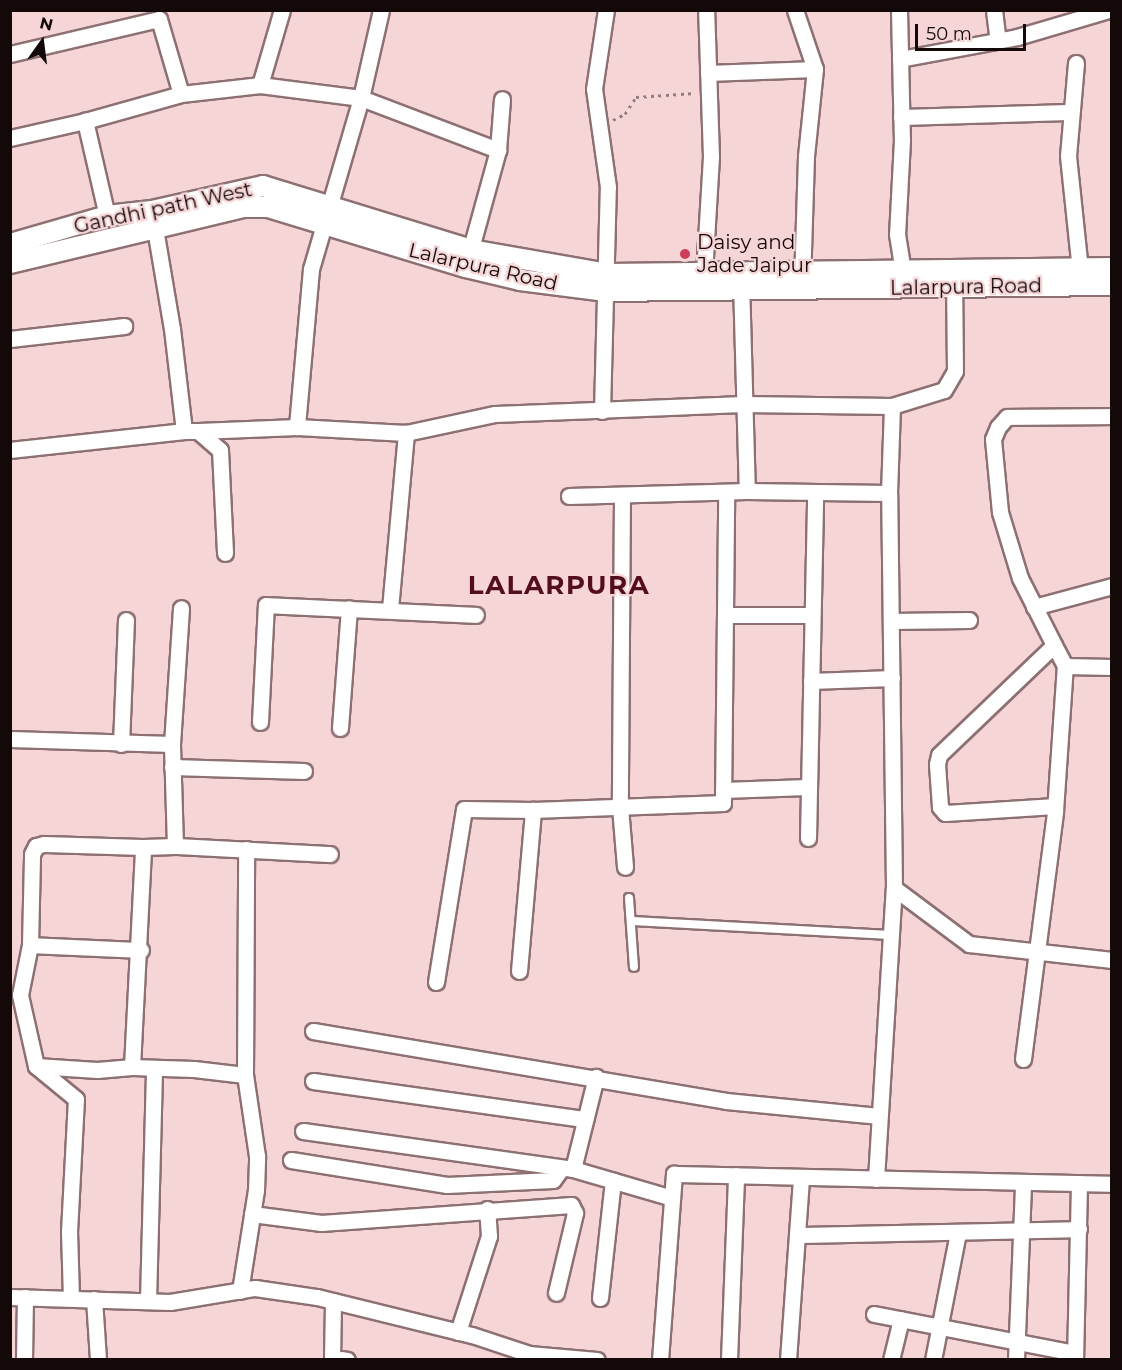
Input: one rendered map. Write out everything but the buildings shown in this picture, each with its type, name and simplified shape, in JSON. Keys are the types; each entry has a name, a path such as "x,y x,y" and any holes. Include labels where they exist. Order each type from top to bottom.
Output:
{"street":[{"path":"260,85 282,10"},
{"path":"297,427 311,269 361,98 381,10"},
{"path":"602,411 608,187 594,89 606,10"},
{"path":"704,273 711,157 706,10"},
{"path":"795,10 815,69 806,156 802,281"},
{"path":"899,10 901,117 897,234 903,272"},
{"path":"994,10 998,41"},
{"path":"900,59 998,41 1099,12"},
{"path":"10,54 158,15 181,94"},
{"path":"1076,63 1069,112 1068,156 1080,270"},
{"path":"708,73 815,69"},
{"path":"10,138 85,121 181,94 260,85 361,98 498,150"},
{"path":"468,259 498,150 502,99"},
{"path":"901,117 1069,112"},
{"path":"85,121 107,216"},
{"name":"Gandhi path West","path":"10,244 107,216 152,211 263,186 327,214 468,259 607,282 704,273 741,281 802,281 903,272 954,280"},
{"path":"10,263 244,207 268,207 327,214"},
{"path":"155,228 191,431 220,450 225,553"},
{"path":"10,450 191,431 297,427 406,433 495,414 743,404 892,406 944,390 955,371 954,280 1112,268"},
{"name":"Lalarpura Road","path":"802,281 954,280 1112,285"},
{"path":"607,282 741,281 747,491"},
{"path":"10,339 124,327"},
{"path":"876,1179 894,888 889,493 892,406"},
{"path":"1023,1059 1055,806 1065,666 1020,578 1000,512 993,439 998,427 1007,417 1112,416"},
{"path":"390,609 406,433"},
{"path":"569,496 726,494 747,491 889,493"},
{"path":"808,838 807,787 815,493"},
{"path":"436,982 465,809 533,810 723,803 726,494"},
{"path":"622,495 621,807 625,867"},
{"path":"1034,607 1112,586"},
{"path":"260,722 266,605 390,609 476,615"},
{"path":"175,846 172,744 181,608"},
{"path":"340,728 349,608"},
{"path":"725,615 812,615"},
{"path":"121,744 126,620"},
{"path":"891,621 969,620"},
{"path":"1054,645 939,755 937,783 939,807 945,813 1055,806"},
{"path":"1065,666 1112,667"},
{"path":"811,681 892,678"},
{"path":"10,739 172,744"},
{"path":"172,767 304,771"},
{"path":"723,790 807,787"},
{"path":"519,971 533,810"},
{"path":"71,1298 69,1232 76,1099 36,1066 20,995 30,945 29,897 32,854 36,846 175,846 330,854"},
{"path":"132,1066 141,950 143,847"},
{"path":"240,1291 252,1214 257,1156 245,1075 246,849"},
{"path":"894,888 969,944 1112,960"},
{"path":"30,945 141,950"},
{"path":"313,1031 596,1077 726,1101 879,1116"},
{"path":"36,1066 97,1070 132,1066 154,1070 194,1069 245,1075"},
{"path":"148,1301 154,1070"},
{"path":"291,1160 447,1185 553,1180 567,1169 585,1119 596,1077"},
{"path":"313,1081 585,1119"},
{"path":"303,1131 567,1169 672,1197"},
{"path":"660,1359 674,1174 1112,1184"},
{"path":"729,1359 735,1175"},
{"path":"788,1359 801,1177"},
{"path":"600,1298 613,1181"},
{"path":"1016,1359 1023,1182"},
{"path":"874,1314 1017,1341 1075,1356 1079,1183"},
{"path":"252,1214 321,1223 563,1204 575,1208 556,1293"},
{"path":"458,1332 489,1236 487,1209"},
{"path":"797,1235 1079,1229"},
{"path":"933,1359 958,1232"},
{"path":"24,1359 18,1297 170,1302 255,1288 333,1301 458,1332 529,1354 597,1359"},
{"path":"94,1299 98,1359"},
{"path":"333,1301 340,1359"},
{"path":"891,1359 901,1319"}],"lane":[{"path":"629,898 634,967"},
{"path":"632,921 891,935"}],"path":[{"path":"600,123 625,114 636,97 709,92"}],"place":[{"name":"Daisy and Jade Jaipur","path":"685,254"}],"district":[{"name":"LALARPURA","path":"559,586"}]}
